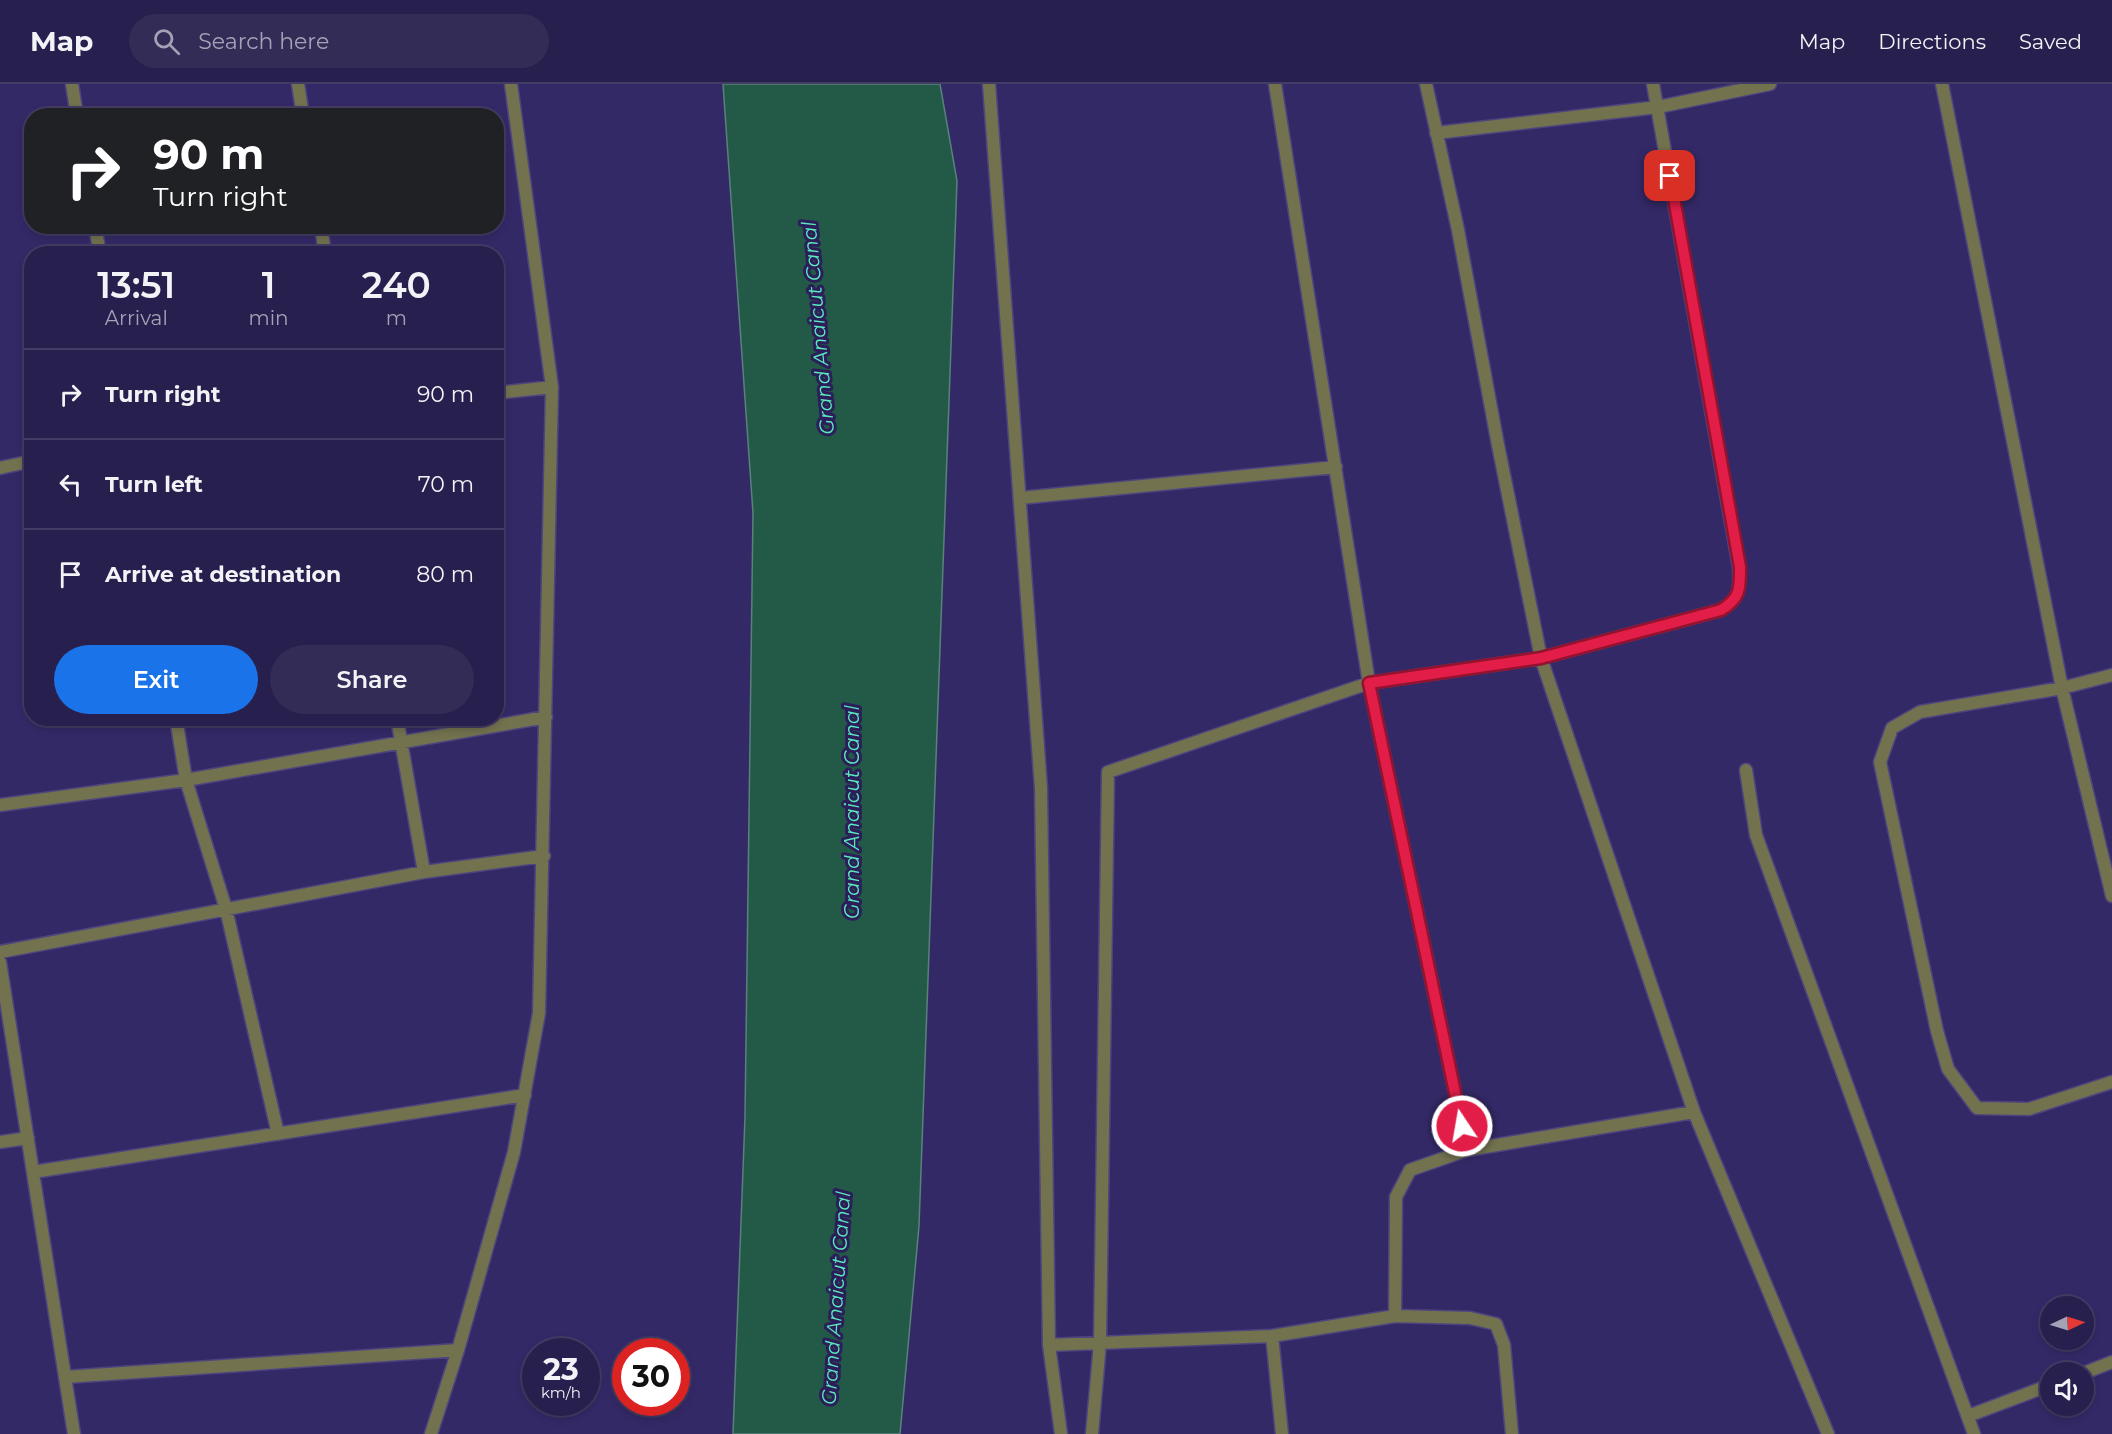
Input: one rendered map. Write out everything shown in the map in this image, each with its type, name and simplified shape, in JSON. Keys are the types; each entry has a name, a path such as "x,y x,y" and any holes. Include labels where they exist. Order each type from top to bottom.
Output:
{"street":[{"path":"72,84 76,108"},
{"path":"298,84 302,108"},
{"path":"431,1434 458,1350 514,1152 539,1013 552,387 511,84"},
{"path":"989,84 1041,788 1049,1345 1061,1434"},
{"path":"1275,84 1369,683 1467,1150"},
{"path":"1426,84 1458,230 1541,658 1694,1112 1828,1434"},
{"path":"1092,1434 1100,1343 1108,772 1369,683 1541,658 1721,610 1733,603 1740,587 1740,567 1653,84"},
{"path":"1436,133 1658,107 1770,84"},
{"path":"1942,84 2062,688 2112,896"},
{"path":"504,392 552,387"},
{"path":"0,468 24,463"},
{"path":"1020,498 1336,467"},
{"path":"2112,675 2062,688 1920,712 1892,728 1880,762 1934,1019 1948,1069 1977,1107 2029,1109 2112,1083"},
{"path":"504,725 546,717"},
{"path":"177,726 186,780 226,909 278,1134"},
{"path":"398,726 424,872"},
{"path":"0,805 186,780 496,726"},
{"path":"1746,770 1756,835 1974,1434"},
{"path":"0,952 424,872 544,856"},
{"path":"0,962 74,1434"},
{"path":"33,1172 525,1095"},
{"path":"1395,1316 1396,1197 1410,1170 1467,1150 1694,1112"},
{"path":"0,1142 28,1138"},
{"path":"1049,1345 1272,1336 1395,1316 1470,1318 1496,1324 1504,1345 1512,1434"},
{"path":"1272,1336 1282,1434"},
{"path":"65,1377 458,1350"},
{"path":"2094,1369 2112,1362"},
{"path":"1968,1416 2040,1389"}],"water":[{"name":"Grand Anaicut Canal","path":"723,84 940,84 957,181 919,1226 900,1434 733,1434 745,1117 753,513"}],"route":[{"path":"1462,1126 1369,683 1541,658 1721,610 1733,603 1740,587 1740,567 1670,176"}]}
